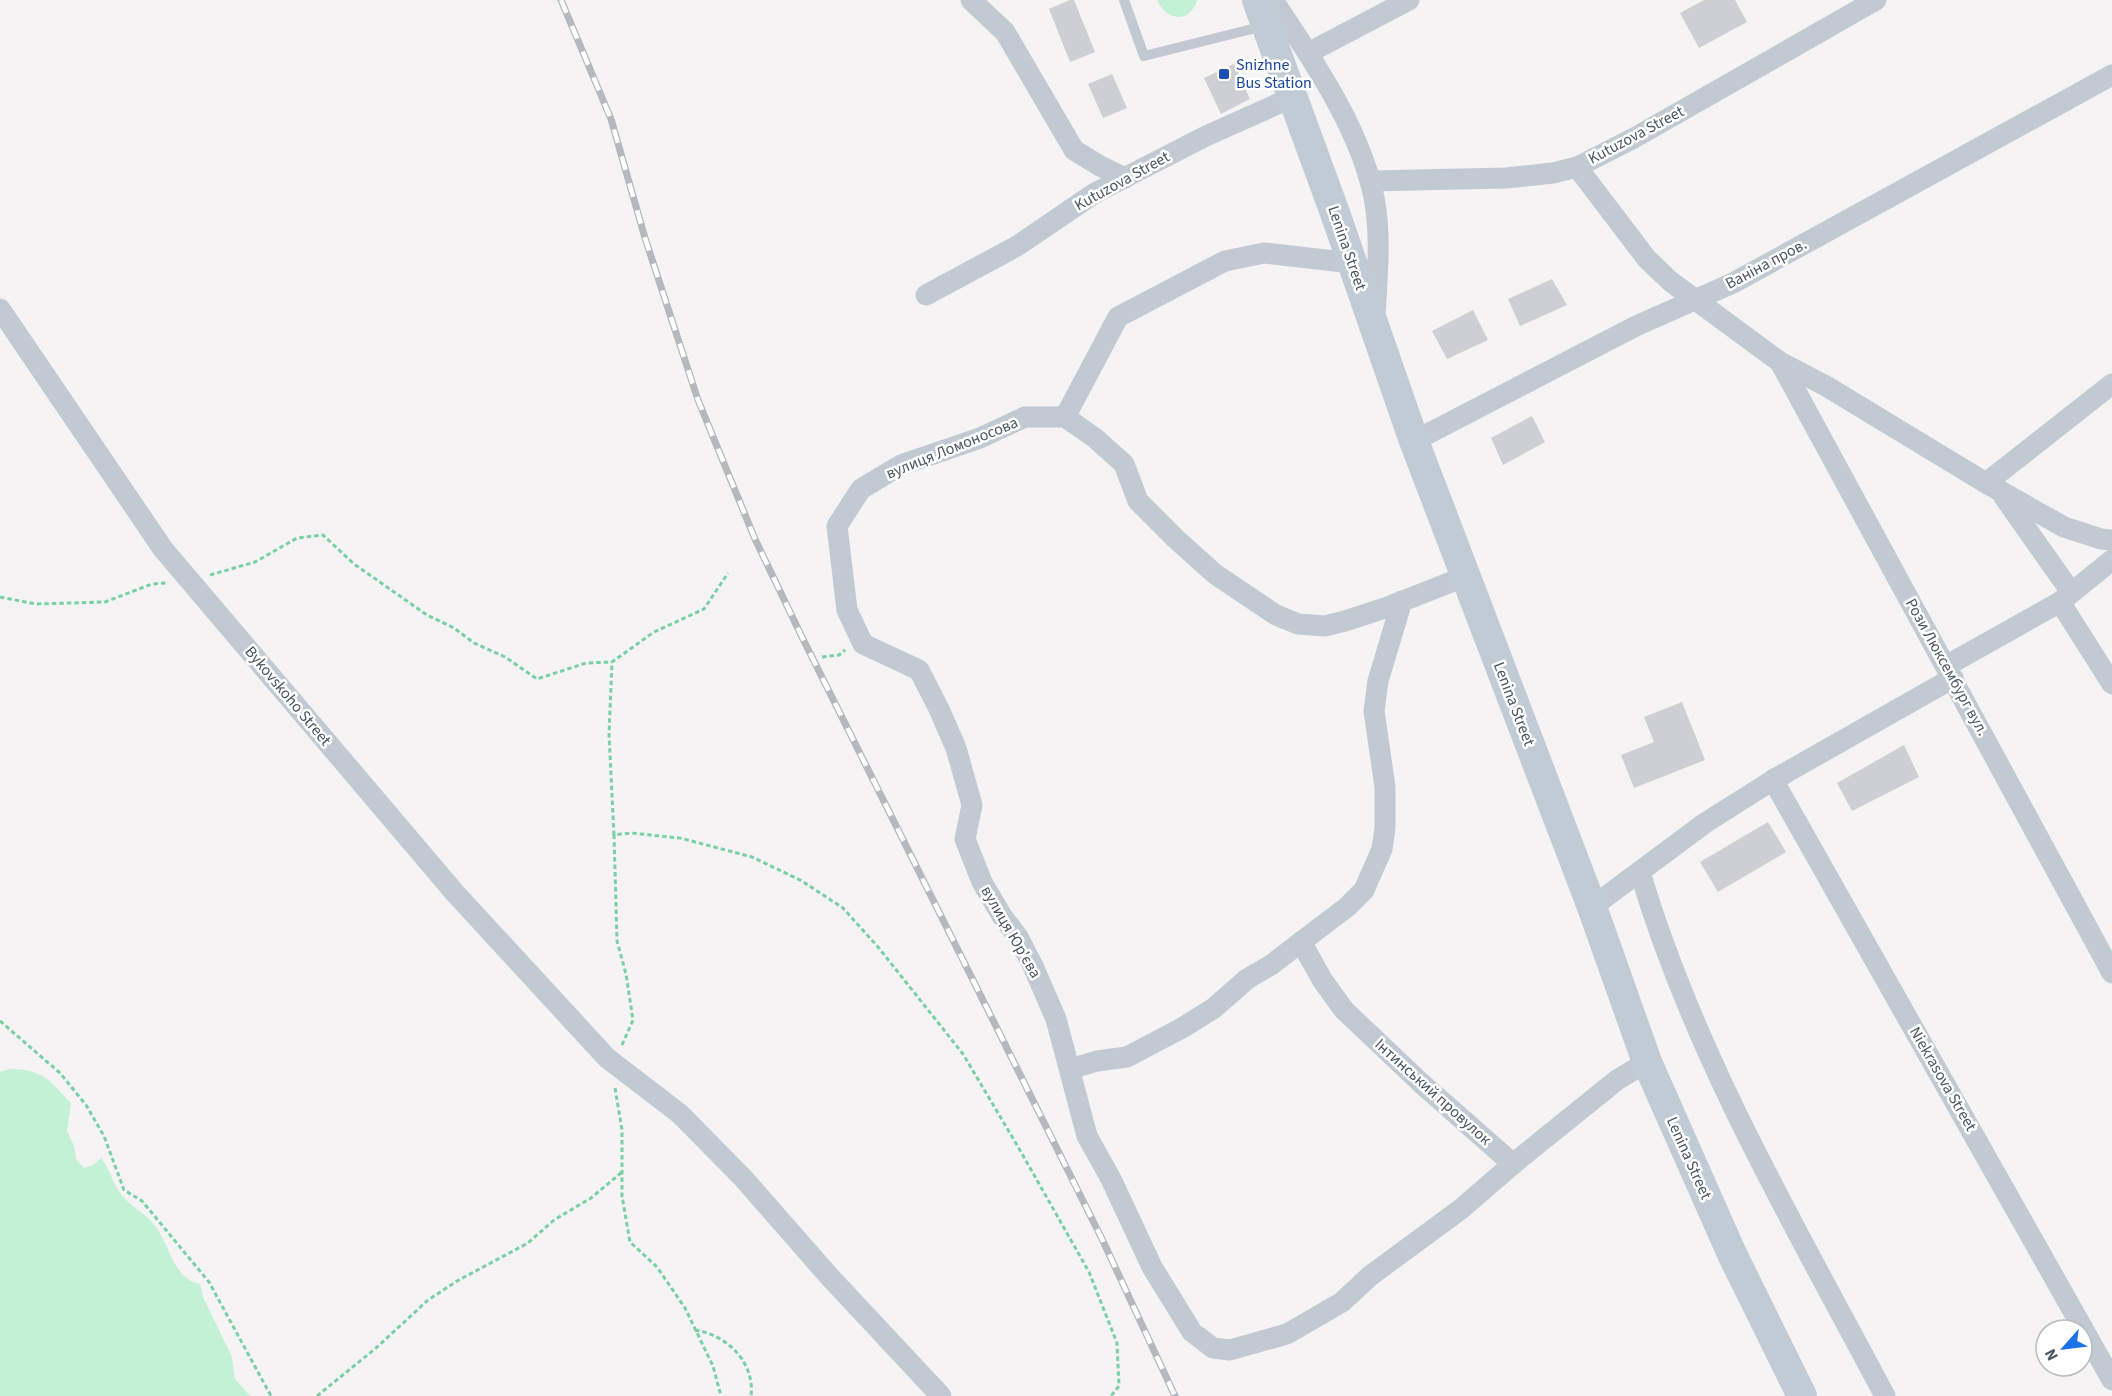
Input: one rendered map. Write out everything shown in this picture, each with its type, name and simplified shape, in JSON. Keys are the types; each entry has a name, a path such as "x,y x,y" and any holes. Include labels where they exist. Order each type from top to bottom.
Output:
{"main road":[{"name":"Lenina Street","path":"1265,9 1293,97 1414,441 1464,577 1592,907 1647,1062 1732,1254 1802,1396"}],"street":[{"path":"971,0 1005,32 1074,150 1125,178"},
{"path":"1308,52 1409,0"},
{"name":"Kutuzova Street","path":"1370,181 1506,178 1553,173 1577,167 1634,138 1876,0"},
{"path":"1265,9 1308,52 1362,155 1370,181 1378,225 1375,330"},
{"name":"Ваніна пров.","path":"1414,441 1636,326 1696,301 1744,277 2112,75"},
{"name":"Kutuzova Street","path":"926,295 1017,246 1095,193 1206,136 1293,97"},
{"path":"1577,167 1647,259 1670,281 1780,362 1826,386 2064,527 2112,540"},
{"path":"1352,263 1264,253 1225,261 1118,317 1065,417 1095,438 1124,464 1138,501 1215,574 1276,615 1298,624 1325,626 1402,601 1464,577"},
{"name":"Bykovskoho Street","path":"0,309 163,549 455,893 607,1058 680,1113 744,1179 828,1275 940,1396"},
{"name":"Рози Люксембург вул.","path":"1780,362 2112,973"},
{"path":"1993,487 2112,384"},
{"name":"вулиця Ломоносова","path":"859,636 848,610 837,526 861,489 901,465 980,438 1025,417 1065,417"},
{"path":"1993,487 2066,597 2112,684"},
{"path":"1592,907 1705,823 1950,672 2066,597 2112,560"},
{"path":"1070,1069 1096,1061 1126,1057 1157,1042 1214,1008 1247,979 1347,907 1364,890 1383,849 1385,788 1374,711 1378,681 1402,601"},
{"name":"вулиця Юр'єва","path":"859,636 863,644 919,670 939,709 956,748 972,806 965,838 982,882 1002,916 1018,937 1056,1019 1087,1136 1111,1179 1152,1267 1192,1332 1213,1348 1230,1350 1287,1334 1314,1320 1342,1302 1370,1276 1461,1209 1513,1164"},
{"name":"Niekrasova Street","path":"1773,780 2112,1380"},
{"path":"1640,872 1660,937 1728,1096 1885,1396"},
{"name":"Інтинський провулок","path":"1301,942 1323,981 1344,1010 1421,1083 1513,1164"},
{"path":"1513,1164 1617,1080 1647,1062"}],"lane":[{"path":"1124,0 1144,56 1265,9"}],"path":[{"path":"0,597 36,604 105,602 152,584 191,581 255,562 297,538 323,535 354,564 427,615 454,628 474,643 505,657 537,679 586,663 612,662 654,633 704,609 728,573"},
{"path":"822,657 839,655 859,636"},
{"path":"612,662 609,734 617,941 626,975 633,1020 623,1044 607,1058 608,1067 615,1082 622,1130 622,1196 630,1242 657,1267 685,1308 713,1366 721,1396"},
{"path":"614,835 631,833 680,838 752,857 802,881 843,908 878,947 963,1054 1089,1272 1117,1343 1119,1386 1111,1396"},
{"path":"0,1021 60,1073 86,1105 104,1136 124,1190 142,1201 209,1282 271,1396"},
{"path":"317,1396 376,1348 428,1300 528,1243 554,1220 591,1198 622,1172"},
{"path":"695,1330 708,1332 723,1339 743,1361 750,1374 751,1396"}],"green space":[{"path":"1157,0 1197,0 1189,13 1178,17 1166,12"},
{"path":"10,1069 38,1074 51,1083 71,1103 67,1131 74,1146 76,1159 84,1168 93,1165 101,1158 121,1194 153,1223 183,1275 200,1284 203,1297 232,1357 235,1379 250,1396 0,1396 0,1072"}],"building":[{"path":"1074,0 1095,52 1070,62 1049,9"},
{"path":"1704,0 1735,0 1747,22 1699,48 1680,13"},
{"path":"1234,64 1250,99 1221,114 1204,78"},
{"path":"1112,74 1127,108 1103,118 1088,84"},
{"path":"1552,279 1567,305 1520,326 1508,299"},
{"path":"1473,310 1488,340 1447,359 1432,331"},
{"path":"1532,416 1545,442 1503,465 1491,438"},
{"path":"1682,702 1705,760 1634,788 1621,755 1654,742 1644,717"},
{"path":"1904,745 1919,777 1852,811 1837,783"},
{"path":"1768,822 1786,852 1718,892 1700,862"}],"railway":[{"path":"561,0 611,119 645,238 698,400 755,539 1103,1241 1175,1396"}],"place":[{"name":"Snizhne Bus Station","path":"1224,74"}]}
